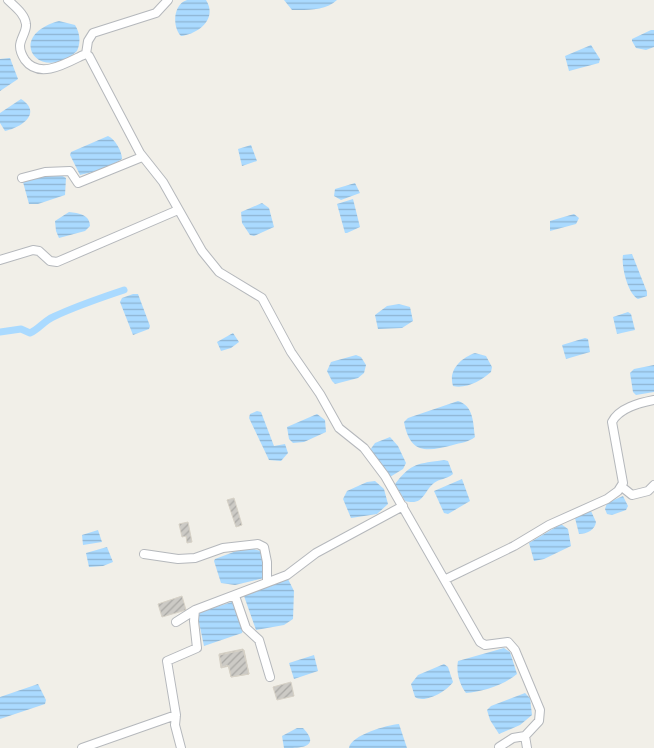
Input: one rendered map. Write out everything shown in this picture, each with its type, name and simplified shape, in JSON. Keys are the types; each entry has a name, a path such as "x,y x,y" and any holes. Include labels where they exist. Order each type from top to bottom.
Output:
{"street":[{"path":"8,0 24,18 27,26 20,46 23,57 29,66 38,70 48,69 86,54"},
{"path":"168,0 156,13 93,33 88,41 86,54 93,62 142,157 158,173 211,264 219,272 262,298 291,352 320,394 339,428 364,448 385,476 482,644 508,642 516,650 540,710 539,721 525,736 513,738 499,747"},
{"path":"22,178 45,172 70,171 78,183 142,157"},
{"path":"0,260 33,250 40,251 50,261 58,262 178,210"},
{"path":"622,487 622,470 612,422 619,413 629,407 654,400"},
{"path":"622,487 632,495 648,491 654,485"},
{"path":"446,579 514,546 549,525 607,499 622,487"},
{"path":"176,622 195,610 287,576 316,553 403,506"},
{"path":"144,554 178,559 195,558 223,548 258,544 264,547 267,562 267,582"},
{"path":"235,596 246,628 259,640 270,677"},
{"path":"181,748 175,725 176,715 167,661 197,648 194,621 195,610"},
{"path":"82,748 176,715"},
{"path":"525,736 527,748"}],"water":[{"path":"187,0 206,0 210,13 200,29 181,36 176,27 175,16 182,2"},
{"path":"284,0 337,0 322,8 292,10"},
{"path":"59,21 75,25 79,38 77,51 63,60 50,63 40,60 33,54 31,46 33,37 42,28"},
{"path":"654,30 654,47 646,50 636,48 632,39"},
{"path":"591,45 600,59 599,63 569,71 565,56"},
{"path":"10,58 18,79 0,91 0,59"},
{"path":"21,99 30,109 30,114 23,123 5,131 0,123 0,113"},
{"path":"108,136 118,146 122,159 105,169 80,175 70,155 71,152"},
{"path":"251,145 257,161 242,166 238,149"},
{"path":"59,174 66,178 65,195 38,204 29,204 23,182 45,175"},
{"path":"355,183 360,193 341,200 334,196 335,189"},
{"path":"353,199 360,227 345,233 337,204"},
{"path":"262,203 269,208 274,227 254,236 250,235 242,223 241,212"},
{"path":"69,212 86,217 90,222 90,226 85,231 59,238 55,221"},
{"path":"574,214 579,218 576,224 550,231 550,221"},
{"path":"632,254 647,292 647,296 638,299 628,286 623,266 623,255"},
{"path":"138,294 150,326 149,329 133,335 120,302 122,298"},
{"path":"399,304 410,307 413,321 402,328 378,329 375,315 387,306"},
{"path":"628,312 631,314 635,330 617,334 613,317"},
{"path":"233,333 239,342 231,348 221,351 217,342"},
{"path":"585,338 588,339 590,352 566,359 562,345"},
{"path":"475,353 486,356 492,367 491,372 473,384 453,386 452,375 457,365"},
{"path":"356,355 361,357 366,365 364,373 358,378 335,384 327,371 331,362"},
{"path":"654,365 654,392 636,395 633,392 630,373 634,369"},
{"path":"458,401 463,403 470,411 475,437 464,442 435,449 421,448 410,440 404,422 408,418"},
{"path":"257,411 261,412 274,446 285,444 288,453 281,461 269,460 249,418 250,414"},
{"path":"317,414 325,420 326,432 304,442 293,443 289,439 287,427"},
{"path":"390,437 398,446 406,463 403,469 390,477 370,450 375,443"},
{"path":"448,461 453,474 434,483 420,500 416,502 405,501 395,484 401,477 416,465"},
{"path":"462,479 470,501 448,514 444,513 434,491"},
{"path":"375,481 384,489 388,504 377,514 351,518 343,499 347,491 367,482"},
{"path":"623,496 628,506 626,510 612,515 607,514 605,509 607,503"},
{"path":"591,511 596,522 594,527 588,532 579,534 575,518"},
{"path":"561,524 568,529 571,546 544,559 534,561 529,543"},
{"path":"98,530 102,542 83,545 82,535"},
{"path":"107,547 113,562 103,566 89,567 86,553"},
{"path":"253,549 261,551 264,557 264,578 235,585 221,583 215,559 239,550"},
{"path":"288,579 294,591 293,619 284,625 256,630 244,596 245,593"},
{"path":"232,602 243,630 242,633 204,646 197,613"},
{"path":"504,648 510,652 517,674 493,687 466,693 457,669 458,661"},
{"path":"314,655 318,671 294,679 289,663"},
{"path":"444,664 448,667 453,682 450,686 430,698 419,699 415,697 411,684 418,675"},
{"path":"38,684 46,700 45,704 0,719 0,697"},
{"path":"525,693 530,698 532,715 520,725 499,734 490,720 487,710 491,706"},
{"path":"399,724 407,748 349,748 351,743 363,735 386,726"},
{"path":"297,728 303,728 310,740 309,743 302,747 284,748 282,736"}],"building":[{"path":"234,498 242,525 236,527 227,500"},
{"path":"188,522 192,542 187,543 186,536 182,537 179,524"},
{"path":"182,596 186,610 162,617 158,604"},
{"path":"243,649 249,674 231,677 228,665 222,667 219,654"},
{"path":"244,650 249,674 231,677 229,666 221,668 219,655"},
{"path":"291,682 294,696 277,700 273,687"}],"waterway":[{"path":"0,332 21,329 30,333 62,313 124,290"}]}
